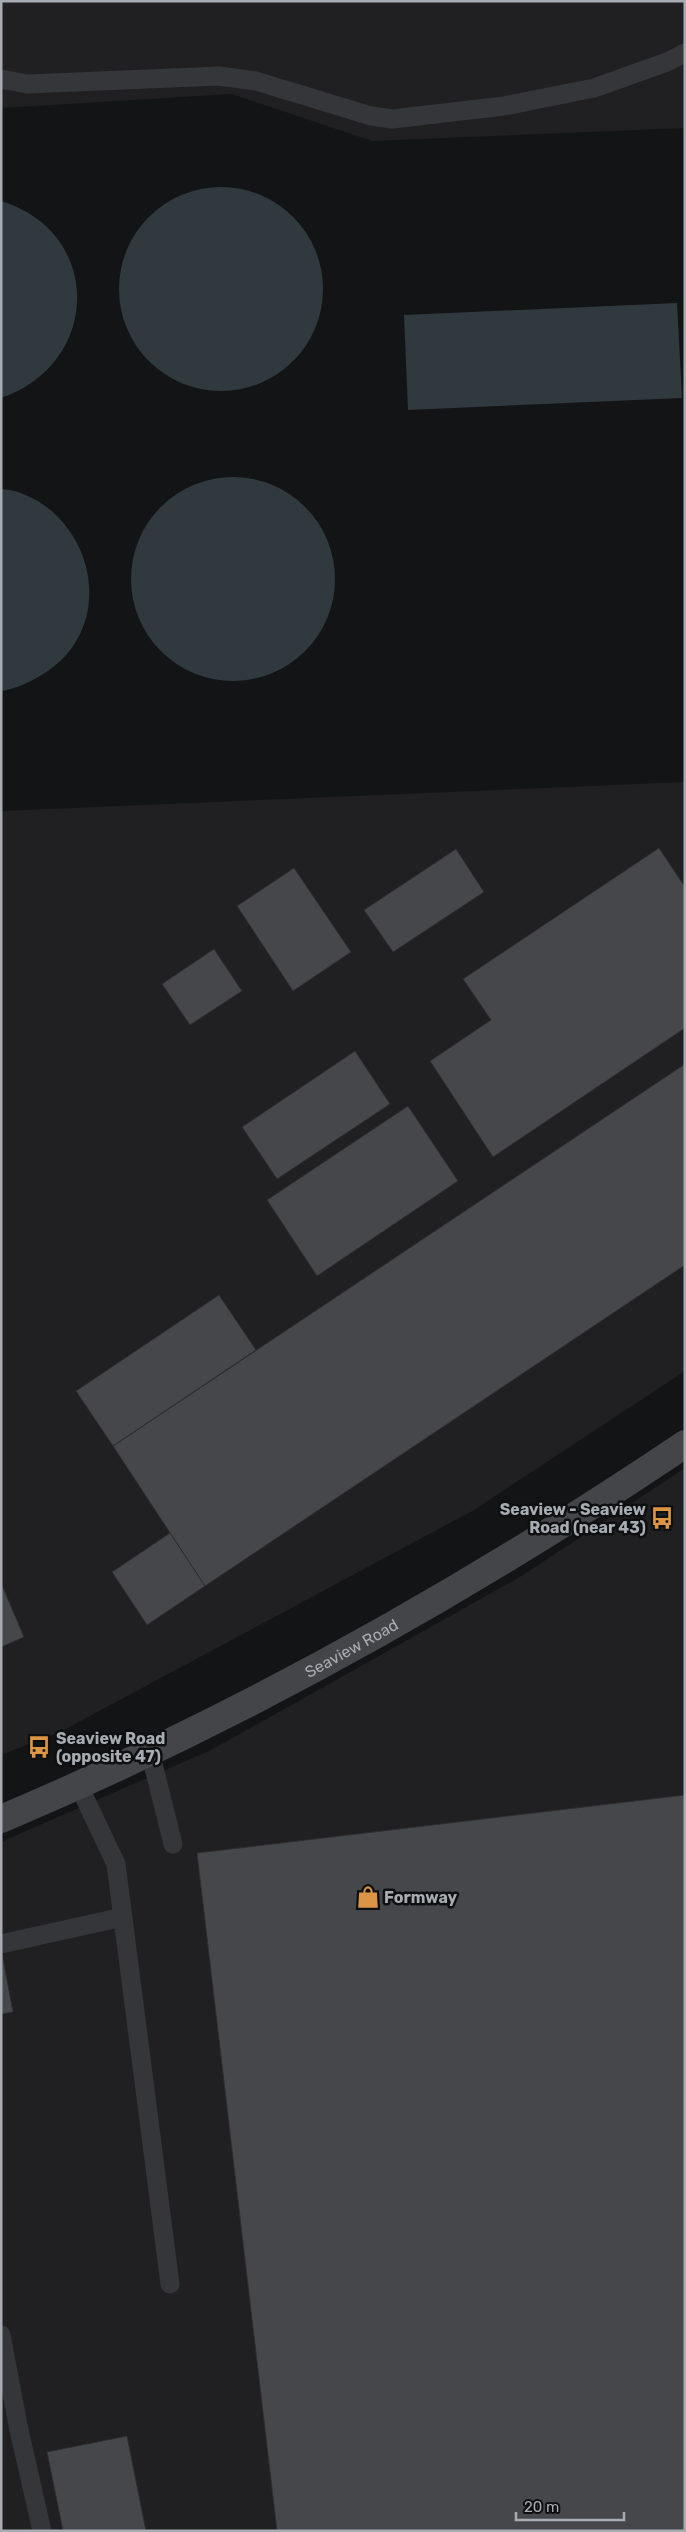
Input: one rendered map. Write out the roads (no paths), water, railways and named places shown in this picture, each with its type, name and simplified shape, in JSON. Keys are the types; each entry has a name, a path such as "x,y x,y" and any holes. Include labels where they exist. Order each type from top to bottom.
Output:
{"main road":[{"name":"Seaview Road","path":"1,1819 79,1786 244,1705 487,1569 620,1488 685,1444"}],"lane":[{"path":"1,79 27,84 219,76 256,81 371,116 392,119 504,106 594,88 667,62 685,53"},
{"path":"150,1752 173,1844"},
{"path":"79,1786 116,1864 170,2284"},
{"path":"1,1944 123,1917"},
{"path":"1,2335 19,2430 42,2531"}],"place":[{"name":"Seaview - Seaview Road (near 43)","path":"662,1518"},
{"name":"Seaview Road (opposite 47)","path":"39,1747"},
{"name":"Formway","path":"368,1897"}]}
